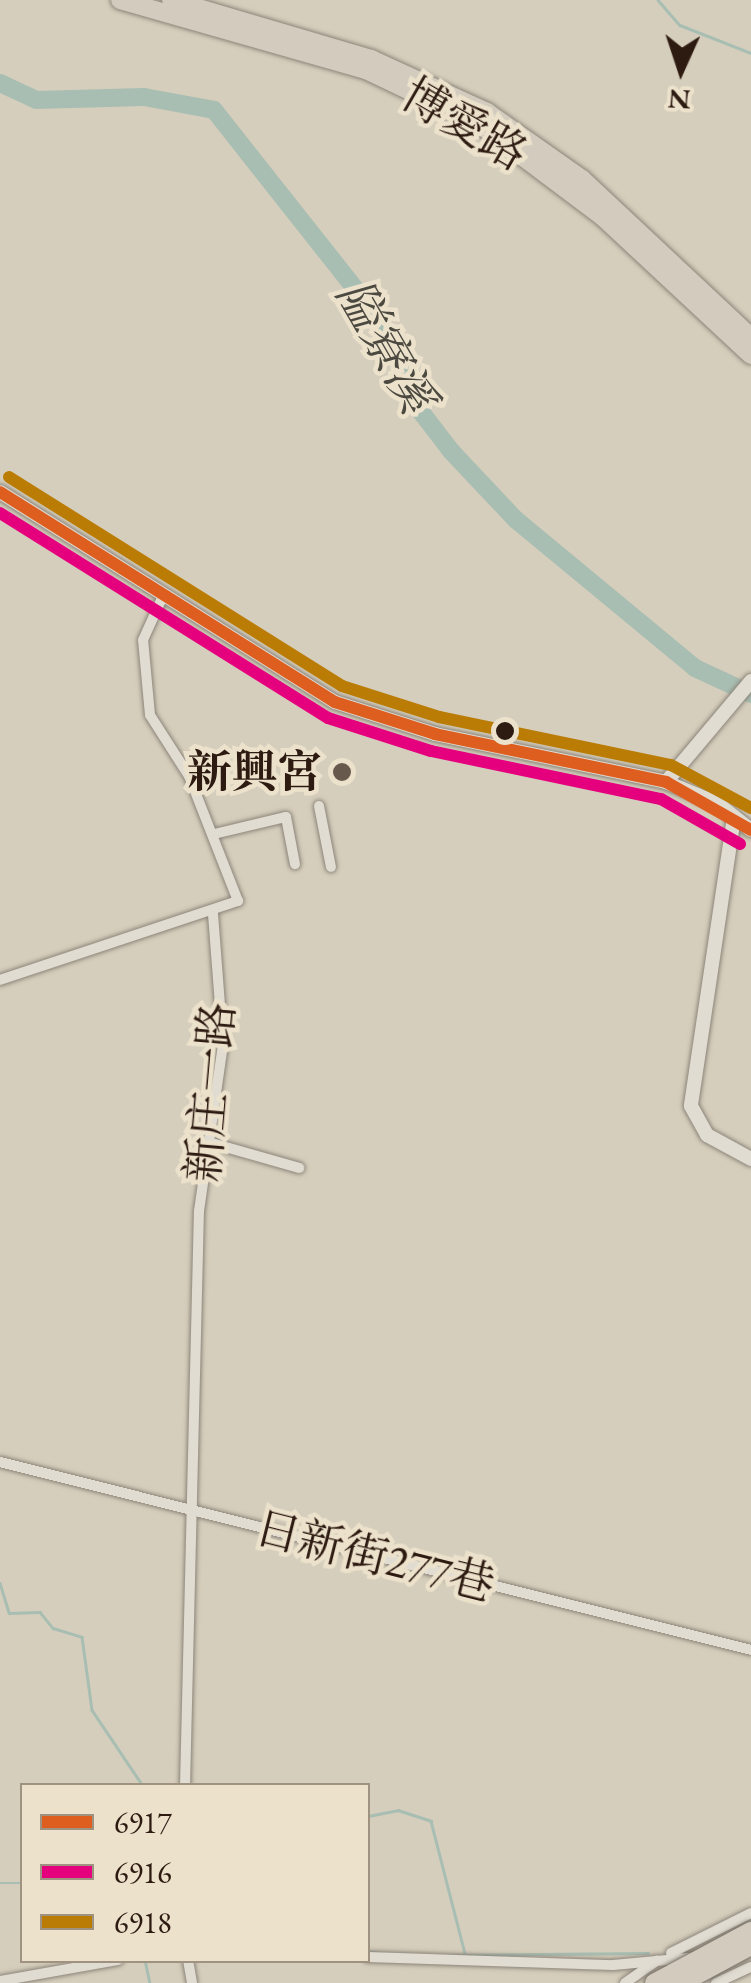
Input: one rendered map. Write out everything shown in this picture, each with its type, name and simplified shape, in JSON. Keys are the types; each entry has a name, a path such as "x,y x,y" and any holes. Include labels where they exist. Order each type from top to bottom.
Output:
{"main road":[{"name":"博愛路","path":"120,0 366,70 483,118"},
{"name":"博愛路","path":"171,0 371,59 483,118 530,148 751,337"},
{"name":"博愛路","path":"530,148 751,355"},
{"path":"654,1983 750,1920"},
{"path":"682,1983 751,1946"}],"street":[{"path":"0,492 163,596 373,718 666,782 751,830"},
{"path":"0,980 70,950 213,914 238,901 214,834 150,715 144,640 163,596"},
{"path":"666,782 751,682"},
{"path":"319,806 331,867"},
{"path":"214,834 286,816 295,864"},
{"path":"734,817 691,1106 707,1135 751,1159"},
{"name":"新庄一路","path":"185,1783 208,1142 223,1044 213,914"},
{"path":"208,1142 299,1168"},
{"name":"日新街277巷","path":"0,1462 751,1650"},
{"path":"625,1983 660,1958 750,1920"},
{"path":"370,1958 660,1958 751,1964"},
{"path":"0,1982 102,1963"},
{"path":"716,1983 751,1964"}],"waterway":[{"path":"658,0 680,25 751,53"},
{"name":"隘寮溪","path":"0,83 36,100 144,97 214,110 383,324 415,404 451,451 515,519 695,668 751,694"},
{"path":"0,1583 9,1613 40,1612 53,1628 82,1637 92,1710 141,1783"},
{"path":"370,1816 398,1810 431,1821 465,1953"},
{"path":"0,1883 20,1883"},
{"path":"370,1951 381,1953"},
{"path":"448,1955 648,1953"},
{"path":"146,1963 150,1983"}],"transit line":[{"name":"6918","path":"9,477 342,686 439,717 671,765 751,808"},
{"name":"6917","path":"0,492 335,702 435,734 666,782 751,830"},
{"name":"6916","path":"0,513 328,718 431,751 661,799 740,844"}],"place":[{"name":"新興宮","path":"342,772"}]}
